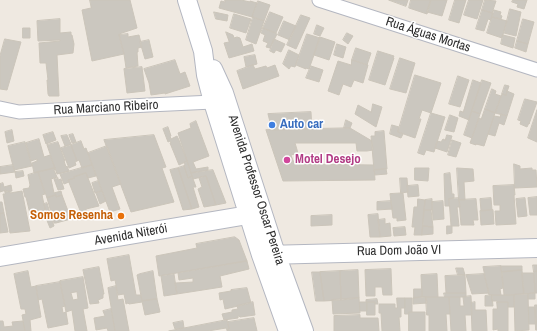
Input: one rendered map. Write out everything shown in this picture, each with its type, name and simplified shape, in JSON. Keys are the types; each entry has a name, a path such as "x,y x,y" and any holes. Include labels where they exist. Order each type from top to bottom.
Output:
{"main road":[{"name":"Avenida Professor Oscar Pereira","path":"187,0 203,51 224,93 255,213 268,255 288,331"},
{"name":"Avenida Professor Oscar Pereira","path":"203,51 206,75 213,102 255,213"},
{"name":"Avenida Niterói","path":"0,257 255,213"},
{"name":"Rua Dom João VI","path":"268,255 537,248"},
{"name":"Avenida Professor Oscar Pereira","path":"268,255 304,331"}],"street":[{"name":"Rua Águas Mortas","path":"319,0 537,70"},
{"name":"Rua Marciano Ribeiro","path":"0,108 19,112 213,102"}],"building":[{"path":"90,0 130,0 137,28 119,34 124,54 92,61 82,10 91,8"},
{"path":"225,0 241,0 257,3 252,17 219,8 221,1 225,2"},
{"path":"389,0 408,0 406,6"},
{"path":"411,0 431,0 427,14 409,8"},
{"path":"431,0 447,0 442,16 427,12"},
{"path":"455,0 466,0 459,23 449,20"},
{"path":"469,0 483,0 477,19 464,15"},
{"path":"485,0 496,1 492,13 482,10"},
{"path":"513,0 527,0 524,9 517,7 518,4 512,2"},
{"path":"258,1 270,5 264,21 252,17"},
{"path":"510,9 521,12 516,36 504,33"},
{"path":"482,10 493,13 491,20 488,19 484,31 476,29"},
{"path":"494,10 501,12 501,19 492,17"},
{"path":"214,12 228,15 227,21 216,19"},
{"path":"270,12 283,17 276,33 263,28"},
{"path":"234,14 251,19 246,33 230,28"},
{"path":"301,15 310,18 296,49 287,45"},
{"path":"253,17 264,21 256,44 246,40"},
{"path":"492,17 507,21 502,38 487,33"},
{"path":"60,19 60,33 71,32 74,44 73,53 57,55 59,96 49,96 46,63 40,63 39,43 60,40 38,41 37,21"},
{"path":"523,19 534,22 528,44 517,41"},
{"path":"284,21 296,26 290,40 278,35"},
{"path":"317,25 324,28 320,36 314,34"},
{"path":"23,28 30,28 30,38 23,38"},
{"path":"263,28 277,34 270,48 266,47 268,43 263,41 265,35 261,33"},
{"path":"226,32 233,35 234,38 240,38 243,47 252,44 254,51 229,58 224,43 229,42"},
{"path":"347,33 353,36 348,44 343,40"},
{"path":"128,34 128,37 139,35 142,47 138,48 137,52 138,66 126,68 119,35"},
{"path":"307,34 320,38 309,69 296,65"},
{"path":"503,35 515,38 513,48 501,44"},
{"path":"320,37 335,42 329,60 314,55"},
{"path":"5,39 21,42 7,90 0,89 0,56"},
{"path":"274,39 285,44 281,52 276,50 274,53 270,51"},
{"path":"149,40 153,57 145,59 140,42"},
{"path":"517,41 528,44 526,52 515,48"},
{"path":"337,44 346,47 343,58 334,55"},
{"path":"356,48 371,53 367,65 352,60"},
{"path":"289,50 299,55 295,67 291,66 289,69 283,64"},
{"path":"378,51 394,56 385,85 369,80"},
{"path":"255,55 257,64 246,67 244,57"},
{"path":"400,58 415,63 406,93 390,89"},
{"path":"175,60 180,74 185,72 190,86 165,94 151,95 144,69"},
{"path":"352,60 368,65 363,83 354,80 351,87 343,84 339,95 328,91 338,61 351,65"},
{"path":"253,65 255,69 266,66 267,68 275,65 279,76 243,89 237,71"},
{"path":"311,66 323,70 319,82 306,78"},
{"path":"142,67 145,91 127,93 124,69"},
{"path":"415,75 441,83 431,113 422,110 419,119 421,119 415,138 398,132"},
{"path":"458,76 469,80 460,107 449,104"},
{"path":"473,80 481,83 469,120 459,116 460,111 463,112"},
{"path":"482,80 491,83 480,114 472,111"},
{"path":"505,85 509,86 506,95 502,94"},
{"path":"492,89 496,91 495,94 501,96 495,113 485,109"},
{"path":"507,91 514,94 507,116 495,113 502,94 506,95"},
{"path":"525,99 537,102 527,127 520,124 521,121 518,120"},
{"path":"373,104 382,107 376,127 355,114 358,105 371,112"},
{"path":"485,109 495,113 484,146 470,143 479,118 481,119"},
{"path":"537,110 537,142 528,138"},
{"path":"472,111 480,114 472,138 464,135"},
{"path":"311,112 312,129 272,130 268,114"},
{"path":"431,113 445,117 434,152 426,150 424,155 418,153"},
{"path":"501,114 507,116 504,125 499,123 495,136 488,134 494,116 500,117"},
{"path":"450,115 458,118 454,132 445,130"},
{"path":"346,120 352,123 350,128 344,128"},
{"path":"196,121 209,156 193,162 196,169 208,167 208,170 191,173 178,133 191,128 190,124"},
{"path":"392,125 399,127 398,132 403,134 401,138 390,134"},
{"path":"168,127 171,139 177,136 187,161 179,165 171,143 170,141 168,142 163,129"},
{"path":"350,128 372,141 373,150 357,151 356,143 295,143 298,153 291,155 294,163 374,165 375,180 283,181 266,130"},
{"path":"12,130 14,141 7,143 5,132"},
{"path":"384,131 387,169 374,170 371,136 375,136 375,132"},
{"path":"53,132 56,140 46,144 43,135"},
{"path":"73,134 76,142 72,143 69,135"},
{"path":"67,135 71,144 65,146 61,136"},
{"path":"154,135 166,167 162,168 174,202 131,212 104,140"},
{"path":"447,135 452,136 447,152 435,148 437,141 441,142 443,139 445,140"},
{"path":"39,139 44,157 50,155 55,168 34,173 32,163 37,161 37,159 31,161 26,143"},
{"path":"452,140 461,143 456,157 448,155"},
{"path":"81,141 84,149 86,148 92,165 82,168 79,160 77,161 71,145"},
{"path":"25,142 32,166 14,170 8,146"},
{"path":"58,142 66,167 67,166 69,171 57,174 47,145"},
{"path":"71,145 77,161 75,162 76,165 69,168 61,148"},
{"path":"107,146 121,184 112,187 120,209 110,212 88,153"},
{"path":"187,161 192,176 188,178 184,166 184,163"},
{"path":"514,164 520,166 520,169 532,168 532,170 536,170 537,187 515,188"},
{"path":"13,165 15,172 0,174 0,167"},
{"path":"92,165 96,176 88,178 86,173 68,180 69,182 64,184 60,174"},
{"path":"184,166 188,178 192,176 196,187 193,187 199,207 192,209 178,168"},
{"path":"55,168 54,170 57,177 51,179 54,193 61,191 62,195 47,198 38,172"},
{"path":"178,168 192,209 183,210 170,170"},
{"path":"415,168 429,168 428,181 415,180"},
{"path":"457,168 473,169 474,181 464,182 465,200 459,200"},
{"path":"386,169 387,174 375,175 374,170"},
{"path":"213,170 226,203 216,205 206,176 193,179 191,173"},
{"path":"23,171 24,176 16,178 15,172"},
{"path":"38,172 45,194 42,195 47,218 38,219 37,217 31,218 23,189 29,188 30,185 28,175"},
{"path":"86,173 99,206 86,209 86,211 81,213 68,180"},
{"path":"450,173 452,194 454,194 454,198 449,199 449,206 445,206 444,174"},
{"path":"206,176 216,205 204,207 198,189 202,187 199,178"},
{"path":"58,178 58,180 61,179 64,189 58,190 54,179"},
{"path":"400,178 407,178 408,192 401,193"},
{"path":"98,181 102,191 95,193 92,183"},
{"path":"3,183 4,187 11,185 12,191 6,192 6,190 0,192 0,184"},
{"path":"418,185 419,196 408,197 407,186"},
{"path":"514,185 516,224 496,225 495,211 500,211 500,205 494,205 493,186"},
{"path":"5,191 10,191 10,193 22,191 30,231 10,233 3,194 5,194"},
{"path":"102,191 106,201 100,204 96,193"},
{"path":"403,193 406,220 397,221 397,218 393,218 390,194"},
{"path":"56,195 56,197 62,195 71,219 54,223 47,198"},
{"path":"537,197 537,215 530,215 528,198"},
{"path":"459,198 460,207 457,207 459,226 451,226 449,199"},
{"path":"491,198 492,210 481,211 480,199"},
{"path":"525,198 527,216 518,217 516,199"},
{"path":"418,199 425,200 422,235 414,235 415,227 412,227 414,207 417,207"},
{"path":"432,199 432,210 424,210 425,200"},
{"path":"476,199 478,220 473,220 474,225 461,225 459,200"},
{"path":"391,201 392,209 377,210 377,202"},
{"path":"443,201 444,219 433,220 432,202"},
{"path":"0,202 2,202 4,213 0,214"},
{"path":"47,203 54,226 50,228 46,218 44,204"},
{"path":"424,210 431,210 433,227 423,226"},
{"path":"493,210 494,224 481,225 480,211"},
{"path":"4,213 8,232 0,233 0,214"},
{"path":"378,214 380,237 370,237 368,215"},
{"path":"332,215 332,225 311,226 311,216"},
{"path":"385,219 385,224 390,223 391,236 380,237 378,220"},
{"path":"423,226 433,227 433,234 422,235"},
{"path":"447,226 452,226 452,233 447,234"},
{"path":"405,227 406,235 394,236 393,228"},
{"path":"235,237 239,240 247,261 159,276 156,256 197,248 196,244"},
{"path":"129,255 136,295 141,295 142,302 126,304 124,294 118,295 115,280 111,281 107,259"},
{"path":"247,261 249,269 220,276 222,287 177,294 175,283 193,282 193,278 179,280 178,273"},
{"path":"533,265 537,265 537,271 534,272"},
{"path":"501,266 503,288 500,289 501,295 489,295 483,267"},
{"path":"501,266 522,266 522,270 502,272"},
{"path":"99,267 104,294 103,298 98,300 99,303 90,304 83,270"},
{"path":"456,268 463,268 465,275 458,275"},
{"path":"391,269 392,295 383,295 382,287 375,287 375,296 366,296 365,270"},
{"path":"358,270 359,298 341,300 340,271"},
{"path":"522,270 524,294 504,295 502,272"},
{"path":"28,271 31,287 36,286 41,317 30,320 31,331 25,331 22,315 26,314 25,309 21,309 14,274"},
{"path":"153,271 157,299 142,301 137,275"},
{"path":"340,271 341,300 324,301 320,272"},
{"path":"537,271 537,293 535,293 534,272"},
{"path":"312,272 320,272 324,301 316,301"},
{"path":"522,273 534,273 535,293 524,294"},
{"path":"174,274 177,294 164,296 161,276"},
{"path":"437,274 438,297 422,297 421,275"},
{"path":"484,274 489,293 472,294 466,275"},
{"path":"465,275 466,293 446,293 445,276"},
{"path":"83,277 88,308 83,309 87,331 75,331 72,310 66,312 60,281","holes":["77,292 78,299 73,300 71,293"]},
{"path":"60,282 65,306 62,307 63,313 66,312 68,324 48,328 42,299 38,300 36,286"},
{"path":"116,286 118,300 123,299 129,331 115,331 108,288"},
{"path":"247,288 251,303 225,309 223,299 220,300 219,293"},
{"path":"414,289 422,289 422,297 414,298"},
{"path":"444,293 466,293 466,297 445,297"},
{"path":"535,293 535,299 528,299 528,294"},
{"path":"528,294 529,330 515,331 514,295"},
{"path":"492,295 514,295 514,307 508,307 508,302 492,301"},
{"path":"492,295 493,306 485,306 485,296"},
{"path":"471,296 472,315 465,315 466,331 451,331 449,297 460,297 460,306 464,306 463,297"},
{"path":"426,297 449,297 450,314 446,314 447,331 429,331 429,315 427,315"},
{"path":"426,297 427,303 413,304 413,298"},
{"path":"359,298 360,313 333,314 332,300"},
{"path":"397,298 405,298 405,308 401,308 401,317 399,317 400,331 382,331 379,304 395,304 395,308 397,308"},
{"path":"405,298 412,298 412,312 409,312 409,314 405,314"},
{"path":"157,299 160,312 145,315 142,301"},
{"path":"377,299 378,304 375,304 375,302 366,302 366,300"},
{"path":"253,302 255,315 238,316 238,318 224,320 222,314 238,309 237,306"},
{"path":"360,302 367,302 367,311 360,311"},
{"path":"367,302 375,302 375,315 367,315"},
{"path":"475,302 475,310 486,310 487,331 472,331 471,303"},
{"path":"497,302 508,302 508,331 498,331 498,329 493,330 493,309 497,309"},
{"path":"535,305 537,305 537,330 536,330"},
{"path":"529,307 535,307 536,324 529,324"},
{"path":"111,309 115,331 108,331 107,328 96,330 94,318 105,316 103,311"},
{"path":"409,312 425,312 425,331 409,331"},
{"path":"360,315 360,318 378,318 379,331 334,331 334,316"},
{"path":"254,318 257,331 227,331 229,329 228,322"},
{"path":"227,320 229,329 227,330 226,328 208,331 169,331"},
{"path":"0,321 3,321 4,327 13,326 12,322 23,321 25,331 0,331"},
{"path":"183,321 184,328 175,329 173,323"}],"place":[{"name":"Auto car","path":"272,125"},
{"name":"Motel Desejo","path":"287,160"},
{"name":"Somos Resenha","path":"121,216"}]}
